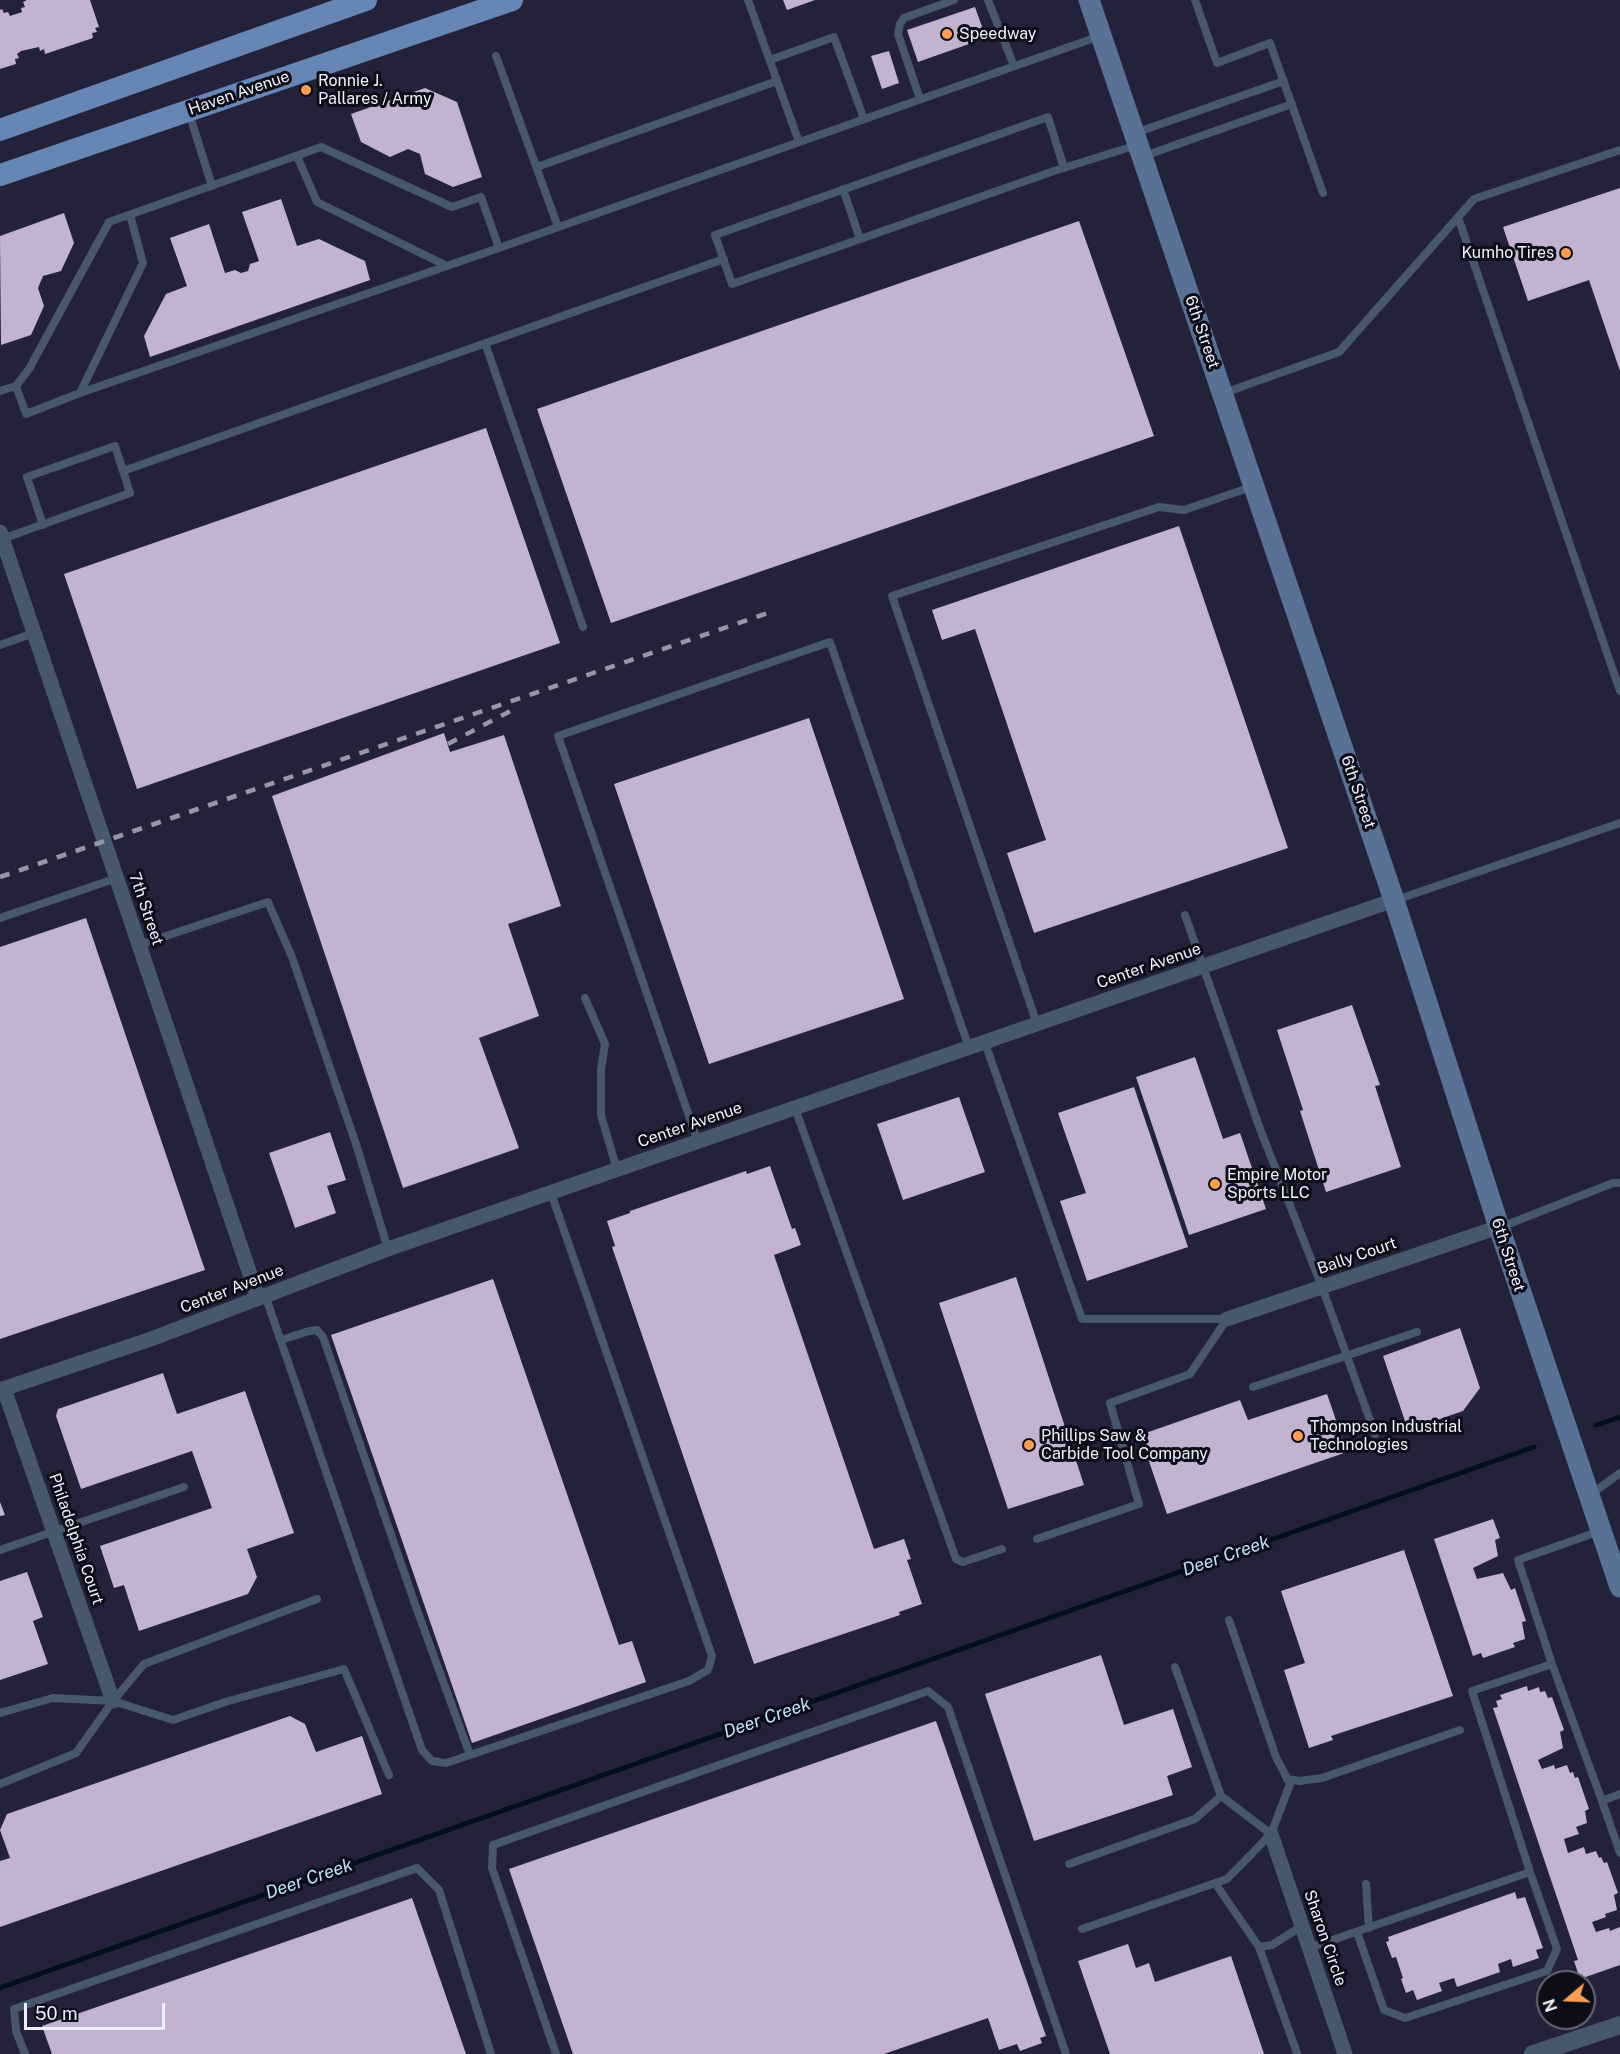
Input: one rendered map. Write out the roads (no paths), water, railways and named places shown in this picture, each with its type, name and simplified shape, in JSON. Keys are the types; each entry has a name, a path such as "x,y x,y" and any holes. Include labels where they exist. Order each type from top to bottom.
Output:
{"main road":[{"path":"0,130 366,0"},
{"name":"Haven Avenue","path":"0,175 512,0"},
{"name":"6th Street","path":"1089,0 1394,900 1499,1227 1620,1587"}],"street":[{"name":"7th Street","path":"1,536 262,1297"},
{"name":"Center Avenue","path":"2,1389 151,1339 388,1249 1394,900"},
{"name":"Bally Court","path":"1227,1319 1499,1227"},
{"name":"Philadelphia Court","path":"2,1389 113,1701"},
{"name":"Sharon Circle","path":"1271,1834 1345,2054"},
{"path":"1533,2054 1620,2025"}],"lane":[{"path":"748,0 799,142"},
{"path":"920,99 898,34 900,24 904,18 954,0"},
{"path":"988,0 1014,66"},
{"path":"1195,0 1217,63 1270,43 1323,194"},
{"path":"16,386 27,414 80,393 1101,36"},
{"path":"770,60 834,38 864,119"},
{"path":"496,56 558,227"},
{"path":"537,167 777,81"},
{"path":"1138,145 1284,81"},
{"path":"1065,168 1048,117 715,235 732,284 1065,168 1138,145 1292,104"},
{"path":"188,111 212,186"},
{"path":"0,391 16,386 29,369 109,222 321,147 452,207 481,197 499,248"},
{"path":"1223,393 1339,352 1474,199 1620,150"},
{"path":"297,156 317,202 447,266"},
{"path":"843,189 860,239"},
{"path":"80,393 143,263 130,215"},
{"path":"1458,217 1620,691"},
{"path":"123,471 724,259"},
{"path":"485,343 583,627"},
{"path":"1,536 43,525 130,493 115,446 27,477 43,525"},
{"path":"1037,1024 892,596 1160,507 1184,510 1254,486"},
{"path":"0,645 34,633"},
{"path":"698,1142 558,736 830,642 969,1048"},
{"path":"1394,900 1620,823"},
{"path":"0,918 117,878"},
{"path":"140,945 268,902 292,957 356,1144 388,1249"},
{"path":"1185,915 1260,1129 1376,1434"},
{"path":"585,998 605,1044 601,1069 601,1115 617,1170"},
{"path":"984,1043 1082,1319 1227,1319"},
{"path":"795,1108 956,1559 963,1562 1002,1549"},
{"path":"1499,1227 1620,1183"},
{"path":"262,1297 281,1340 422,1750 432,1761 446,1763 689,1681 708,1670 712,1656 551,1193"},
{"path":"1037,1539 1139,1504 1110,1403 1190,1374 1227,1319"},
{"path":"281,1340 317,1330 323,1337 416,1607 470,1755"},
{"path":"1253,1387 1417,1332"},
{"path":"1589,1495 1620,1473"},
{"path":"0,1550 184,1487"},
{"path":"1602,1531 1518,1560 1552,1664 1620,1853"},
{"path":"0,1784 76,1753 113,1701 144,1664 317,1599"},
{"path":"1082,1929 1227,1879 1271,1834 1290,1784 1276,1757 1229,1620"},
{"path":"1357,1932 1384,2010 1405,2018 1547,1971 1557,1949 1472,1691 1552,1664"},
{"path":"1175,1667 1221,1796 1271,1834"},
{"path":"0,1713 53,1698 113,1701 174,1720 225,1702 344,1669 389,1775"},
{"path":"556,2054 492,1868 493,1845 928,1691 948,1707 1066,2054"},
{"path":"1287,1779 1299,1781 1322,1778 1460,1730"},
{"path":"1602,1801 1620,1794"},
{"path":"1069,1864 1195,1820 1221,1796"},
{"path":"25,2054 16,2031 14,2009 417,1868 439,1890 491,2054"},
{"path":"1309,1948 1530,1872"},
{"path":"1215,1883 1259,1947 1297,2053"},
{"path":"1366,1884 1369,1928"},
{"path":"1259,1947 1272,1945 1302,1926"}],"waterway":[{"name":"Deer Creek","path":"1596,1425 1620,1417"},
{"name":"Deer Creek","path":"0,1988 1534,1447"}],"railway":[{"path":"0,877 774,611"},
{"path":"448,744 514,709"}],"place":[{"name":"Speedway","path":"947,34"},
{"name":"Ronnie J. Pallares / Army","path":"306,90"},
{"name":"Kumho Tires","path":"1566,253"},
{"name":"Empire Motor Sports LLC","path":"1215,1184"},
{"name":"Thompson Industrial Technologies","path":"1298,1436"},
{"name":"Phillips Saw & Carbide Tool Company","path":"1029,1445"}]}
